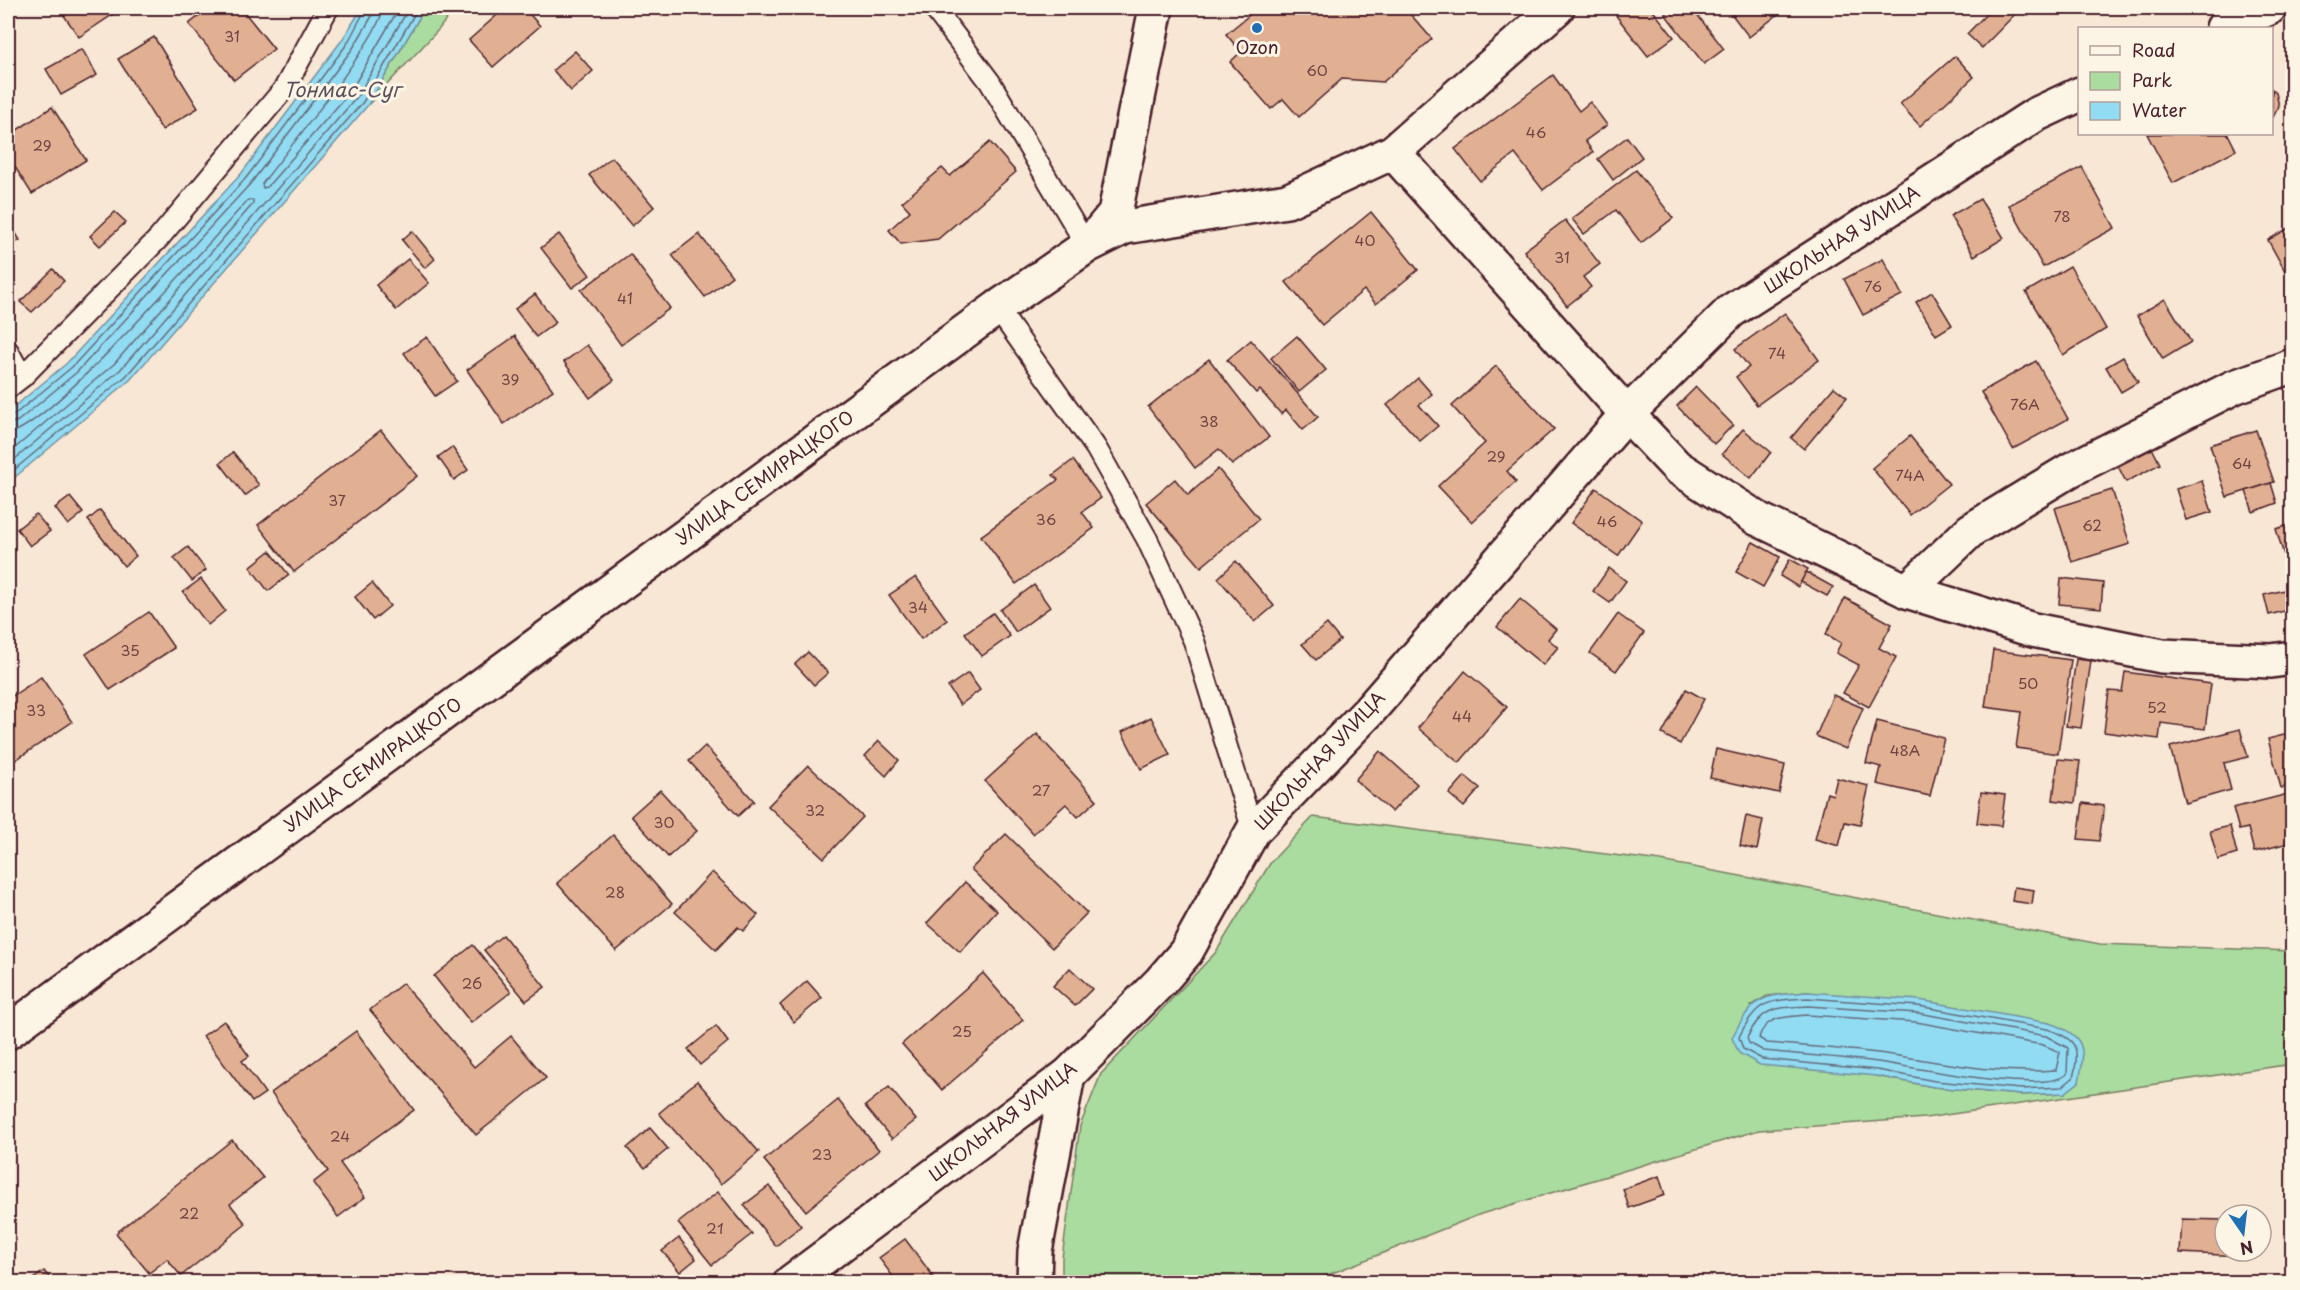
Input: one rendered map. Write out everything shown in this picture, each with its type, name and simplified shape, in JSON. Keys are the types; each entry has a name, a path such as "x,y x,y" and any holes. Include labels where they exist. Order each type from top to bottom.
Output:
{"street":[{"path":"1088,246 1114,213 1156,8"},
{"name":"УЛИЦА СЕМИРАЦКОГО","path":"8,1032 997,308 1088,246 1125,227 1287,201 1393,152 1557,8"},
{"path":"2225,27 2269,8"},
{"name":"ШКОЛЬНАЯ УЛИЦА","path":"791,1282 1068,1075 1161,981 1186,952 1253,831 1369,711 1627,414 1731,311 2035,115 2078,94"},
{"path":"1393,152 1677,467 1758,519 1907,591 2033,630 2162,656 2271,661 2292,658"},
{"path":"1907,591 1971,530 2070,470 2234,387 2292,366"},
{"path":"1034,1282 1035,1251 1068,1075"}],"lane":[{"path":"15,382 159,238 284,89 328,8"},
{"path":"934,8 990,82 1088,246"},
{"path":"997,308 1096,448 1147,539 1194,641 1253,831"},
{"path":"8,351 15,382"}],"green space":[{"path":"425,8 455,8 439,29 368,105"},
{"path":"1313,817 1661,861 2100,944 2292,951 2292,1064 1925,1118 1759,1130 1481,1214 1310,1282 1062,1282 1062,1258 1080,1126 1101,1074 1216,952 1271,862","holes":["1807,992 2049,1023 2065,1093 2021,1095 1934,1087 1876,1076 1751,1006 1767,996"]}],"water":[{"name":"Тонмас-Суг","path":"362,8 425,8 368,105 130,380 8,483 8,412 67,363 241,174 342,40"},
{"path":"1807,992 1919,1000 2049,1023 2070,1032 2080,1044 2082,1060 2079,1082 2065,1093 2021,1095 1934,1087 1876,1076 1760,1065 1739,1053 1732,1038 1746,1013 1753,1006 1769,997"}],"building":[{"path":"73,8 111,8 115,13 79,37 63,14"},
{"path":"210,8 241,8 274,49 234,80 189,24"},
{"path":"505,8 524,8 540,26 493,67 469,40"},
{"path":"1258,8 1405,8 1432,39 1383,82 1342,79 1299,117 1283,99 1271,109 1230,62 1241,52 1226,34"},
{"path":"1620,8 1651,8 1674,37 1648,56 1614,13"},
{"path":"1674,8 1692,8 1724,49 1704,64 1665,14"},
{"path":"1727,8 1786,8 1749,37"},
{"path":"1992,8 2020,9 1982,48 1967,34"},
{"path":"154,37 198,108 162,130 118,59"},
{"path":"82,49 97,75 61,95 46,69"},
{"path":"575,51 593,71 571,91 553,70"},
{"path":"1955,56 1974,77 1920,126 1900,104"},
{"path":"1553,75 1579,111 1590,102 1607,125 1585,141 1593,152 1543,190 1515,154 1480,181 1455,149"},
{"path":"2273,90 2276,93 2279,106 2273,117"},
{"path":"52,107 86,160 32,194 8,156 8,136"},
{"path":"2148,135 2228,135 2236,150 2173,183"},
{"path":"1627,137 1642,157 1613,180 1598,159"},
{"path":"990,142 1016,172 938,239 901,244 889,230 910,211 902,202 942,168 950,176"},
{"path":"612,157 654,207 632,226 589,175"},
{"path":"2082,167 2115,228 2043,267 2009,205"},
{"path":"1636,170 1673,218 1641,243 1616,210 1584,234 1572,219"},
{"path":"1980,199 2004,238 1974,256 1950,216"},
{"path":"115,212 126,222 100,246 90,236"},
{"path":"1371,212 1418,270 1376,304 1364,290 1322,325 1286,282"},
{"path":"1565,220 1600,264 1583,277 1591,287 1567,306 1524,251"},
{"path":"8,221 20,240 8,247"},
{"path":"2292,226 2292,267 2285,271 2268,240"},
{"path":"412,231 435,259 425,268 402,240"},
{"path":"559,234 590,275 572,288 541,248"},
{"path":"699,234 732,276 705,297 672,255"},
{"path":"630,254 670,308 621,345 581,290"},
{"path":"408,259 429,283 396,310 376,285"},
{"path":"1883,259 1902,295 1863,315 1844,279"},
{"path":"2070,266 2106,329 2063,355 2026,292"},
{"path":"53,269 64,281 32,312 20,302"},
{"path":"1932,292 1952,325 1936,335 1916,302"},
{"path":"535,294 556,322 536,337 515,309"},
{"path":"2165,299 2191,342 2163,359 2137,316"},
{"path":"1785,313 1819,360 1757,405 1736,377 1749,367 1735,349"},
{"path":"515,336 553,390 504,424 467,370"},
{"path":"1297,336 1326,370 1299,392 1271,358"},
{"path":"427,337 457,381 435,396 404,353"},
{"path":"1251,340 1318,417 1303,430 1286,410 1281,414 1260,390 1256,393 1227,360"},
{"path":"587,345 614,380 590,398 564,362"},
{"path":"2123,357 2138,382 2121,392 2106,367"},
{"path":"1209,359 1269,437 1232,465 1219,449 1195,468 1148,407"},
{"path":"2036,361 2068,419 2013,449 1981,392"},
{"path":"1496,366 1554,429 1507,471 1516,482 1472,522 1438,486 1485,443 1452,406"},
{"path":"1418,378 1432,394 1419,405 1438,426 1420,441 1387,405"},
{"path":"1696,387 1733,425 1714,444 1677,406"},
{"path":"1834,387 1847,397 1804,449 1791,438"},
{"path":"1743,429 1771,452 1751,478 1722,454"},
{"path":"381,430 417,476 294,572 258,525"},
{"path":"2256,430 2274,482 2227,497 2210,445"},
{"path":"1910,436 1949,484 1910,515 1872,468"},
{"path":"452,447 468,470 454,480 438,457"},
{"path":"2152,448 2160,464 2126,482 2118,466"},
{"path":"233,452 259,485 245,496 220,463"},
{"path":"1073,460 1101,498 1082,512 1094,528 1016,584 981,536 1058,480 1053,475"},
{"path":"1218,469 1259,519 1201,567 1146,503 1175,479 1188,495"},
{"path":"2202,481 2212,512 2186,520 2176,489"},
{"path":"2271,483 2277,503 2253,512 2246,491"},
{"path":"1596,488 1642,521 1618,556 1571,523"},
{"path":"2112,490 2130,544 2072,562 2055,508"},
{"path":"70,497 83,513 68,525 55,508"},
{"path":"100,510 136,556 124,566 88,520"},
{"path":"36,514 50,531 30,546 17,529"},
{"path":"2292,524 2292,553 2284,555 2276,529"},
{"path":"1753,542 1780,557 1763,587 1736,572"},
{"path":"188,547 206,570 192,581 174,558"},
{"path":"270,551 289,575 268,591 250,567"},
{"path":"1790,559 1808,569 1798,587 1780,576"},
{"path":"1236,561 1274,606 1255,622 1218,578"},
{"path":"1609,568 1626,581 1610,603 1593,591"},
{"path":"1806,572 1833,587 1827,596 1801,582"},
{"path":"916,577 947,620 921,639 889,595"},
{"path":"2061,578 2103,583 2101,608 2059,604"},
{"path":"201,579 225,611 208,625 183,592"},
{"path":"372,583 390,606 373,620 355,597"},
{"path":"1034,585 1050,607 1016,632 1000,610"},
{"path":"2292,588 2292,609 2269,615 2264,595"},
{"path":"1845,598 1892,624 1879,648 1896,657 1869,707 1843,693 1859,665 1836,653 1841,643 1826,634"},
{"path":"1520,599 1556,629 1548,639 1558,647 1543,665 1497,627"},
{"path":"149,612 174,648 110,690 86,654"},
{"path":"993,613 1010,636 982,656 965,633"},
{"path":"1618,614 1644,633 1616,671 1590,653"},
{"path":"1327,624 1340,640 1316,660 1302,644"},
{"path":"1993,650 2071,660 2058,754 2016,748 2021,712 1985,707"},
{"path":"808,652 828,673 814,685 795,664"},
{"path":"2076,659 2091,661 2081,728 2066,726"},
{"path":"1465,671 1507,707 1459,763 1418,728"},
{"path":"2125,672 2211,684 2205,729 2161,723 2159,739 2104,732 2109,691 2122,692"},
{"path":"968,673 980,690 960,705 948,687"},
{"path":"41,677 72,722 8,765 8,699"},
{"path":"1686,689 1704,699 1680,744 1662,734"},
{"path":"2292,690 2292,714 2286,692"},
{"path":"1833,695 1863,708 1846,749 1816,736"},
{"path":"1151,717 1170,755 1141,769 1122,732"},
{"path":"1877,721 1944,738 1930,796 1877,784 1881,767 1866,763"},
{"path":"2240,729 2248,757 2224,763 2231,790 2185,803 2170,747"},
{"path":"2292,733 2292,785 2281,788 2268,739"},
{"path":"1037,734 1097,800 1078,817 1066,804 1033,834 985,781"},
{"path":"879,741 899,760 886,776 865,756"},
{"path":"705,746 754,801 738,816 689,761"},
{"path":"1716,749 1785,765 1779,793 1710,778"},
{"path":"1380,751 1417,784 1392,812 1355,780"},
{"path":"2058,759 2080,761 2075,803 2053,800"},
{"path":"808,765 863,817 824,858 768,806"},
{"path":"1465,776 1480,788 1464,807 1449,794"},
{"path":"1837,778 1869,786 1860,825 1845,822 1839,846 1815,839 1827,793 1833,795"},
{"path":"660,790 697,831 668,857 631,816"},
{"path":"1981,792 2005,795 2001,826 1977,823"},
{"path":"2292,793 2292,842 2254,852 2248,828 2239,830 2233,808"},
{"path":"2083,803 2104,806 2099,841 2078,839"},
{"path":"1746,816 1763,820 1757,850 1740,846"},
{"path":"2230,826 2237,854 2218,860 2210,831"},
{"path":"1006,834 1087,913 1052,948 971,869"},
{"path":"613,835 672,904 616,951 557,883"},
{"path":"712,872 758,915 743,931 738,927 716,950 675,912"},
{"path":"965,882 997,911 960,952 927,923"},
{"path":"2014,887 2034,890 2032,904 2012,901"},
{"path":"503,935 545,987 526,1001 484,950"},
{"path":"473,945 511,992 471,1023 434,976"},
{"path":"1070,968 1092,989 1075,1006 1053,986"},
{"path":"983,973 1023,1020 942,1090 902,1044"},
{"path":"807,981 822,998 794,1022 780,1005"},
{"path":"403,983 474,1067 511,1036 546,1078 476,1135 370,1010"},
{"path":"224,1021 249,1056 242,1061 265,1093 252,1102 203,1036"},
{"path":"716,1026 728,1042 700,1065 688,1049"},
{"path":"356,1031 414,1110 340,1163 365,1197 338,1217 313,1183 328,1171 271,1093"},
{"path":"697,1081 759,1152 721,1184 659,1113"},
{"path":"889,1087 916,1120 892,1139 865,1106"},
{"path":"838,1100 879,1150 806,1211 764,1160"},
{"path":"650,1128 668,1149 645,1168 627,1148"},
{"path":"232,1140 263,1178 230,1204 246,1224 181,1276 167,1259 149,1273 116,1233"},
{"path":"1659,1176 1665,1195 1629,1208 1623,1189"},
{"path":"769,1186 801,1226 776,1246 744,1205"},
{"path":"718,1192 752,1234 712,1265 678,1223"},
{"path":"2182,1219 2213,1220 2213,1255 2180,1253"},
{"path":"679,1238 696,1259 680,1272 662,1251"},
{"path":"905,1239 933,1276 924,1282 897,1282 879,1258"},
{"path":"44,1271 53,1282 29,1282"}],"place":[{"name":"Ozon","path":"1257,28"}]}
